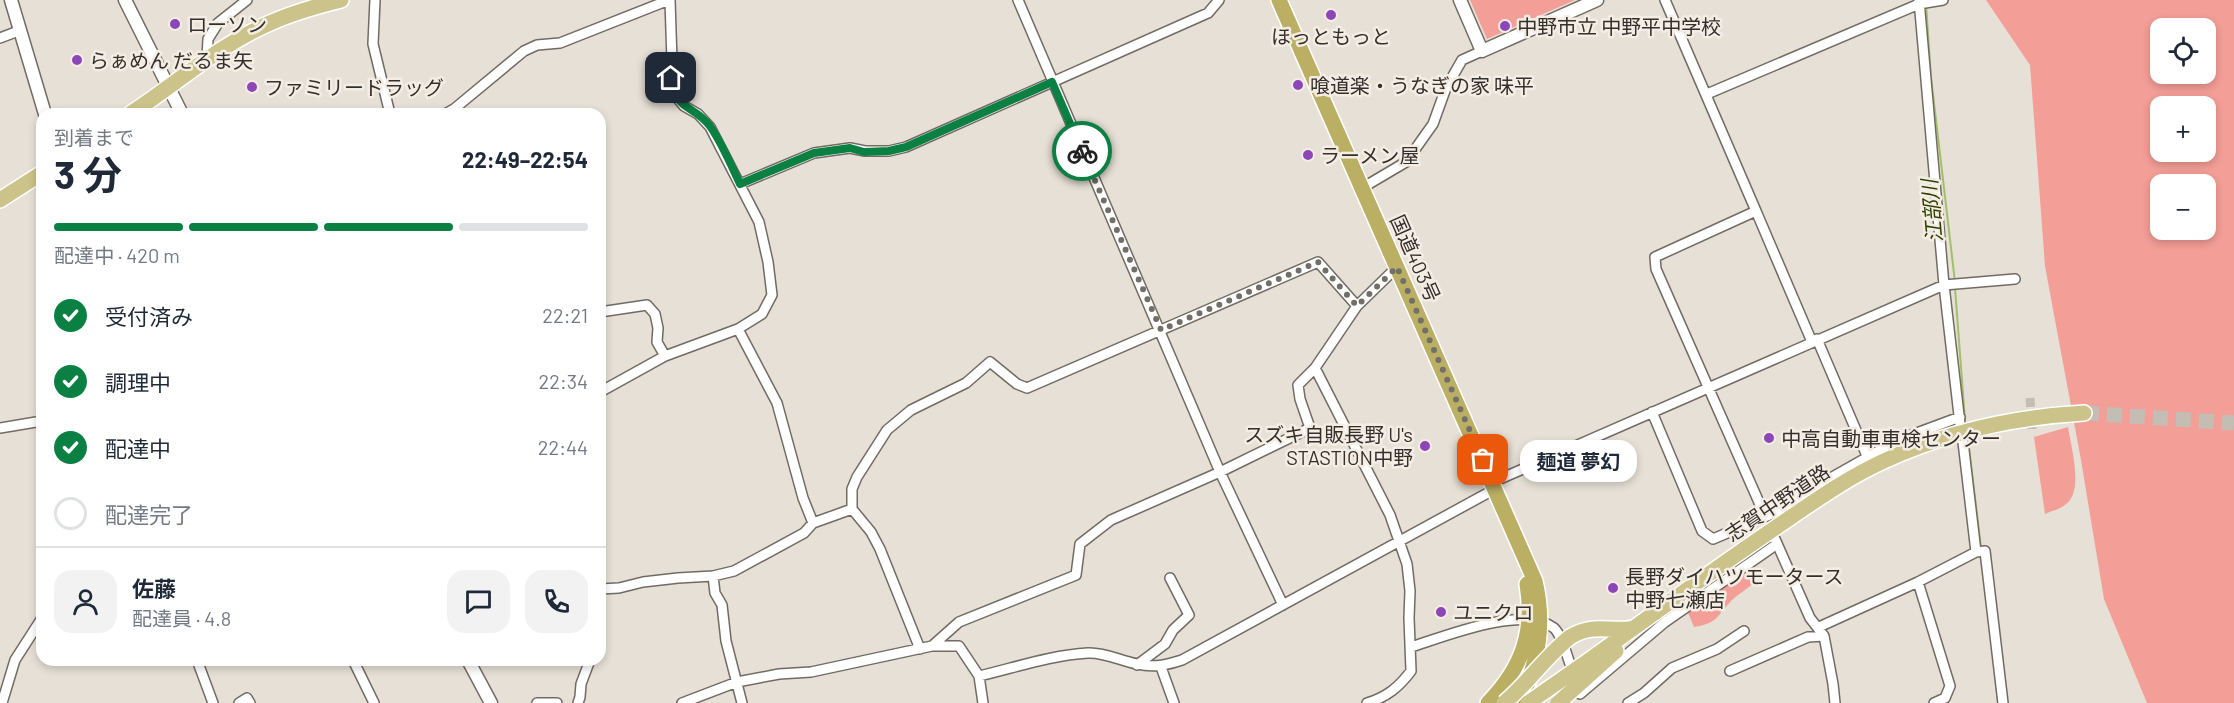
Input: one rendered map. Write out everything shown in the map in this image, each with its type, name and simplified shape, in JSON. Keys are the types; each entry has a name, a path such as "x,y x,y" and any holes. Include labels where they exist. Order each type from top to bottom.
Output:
{"highway":[{"name":"国道403号","path":"1279,0 1535,581 1539,602 1526,646 1502,696 1488,703"},
{"name":"国道403号","path":"1522,701 1534,663 1534,621"},
{"path":"1502,696 1508,691 1522,701"}],"main road":[{"path":"139,108 207,59 270,23 341,0"},
{"path":"0,200 36,177"},
{"name":"志賀中野道路","path":"1522,701 1583,672 1635,628 1798,512 1846,481 1886,460 1937,440 1985,426 2029,418 2084,413"},
{"path":"1558,703 1583,672 1660,611"},
{"path":"1502,696 1524,685 1551,654 1570,637 1582,630 1598,627 1626,630 1635,628"}],"street":[{"path":"11,0 42,108"},
{"path":"125,0 179,108"},
{"path":"207,59 208,39 218,22 247,0"},
{"path":"375,0 373,44 389,108"},
{"path":"460,108 524,51 537,45 560,43 670,0 673,93 684,106 698,114 710,127 759,222 768,262 772,295 762,314 738,329 665,356 606,389"},
{"path":"1018,0 1220,472 1283,605"},
{"path":"740,184 814,153 850,148 864,152 889,151 906,147 1208,14 1219,0"},
{"path":"1460,0 1482,51"},
{"path":"1362,188 1406,162 1432,124 1446,88 1462,60 1597,0"},
{"path":"1665,0 1756,211 1867,456"},
{"path":"1707,94 1920,3 1943,0"},
{"path":"1652,412 1702,531 1713,539 1765,516 1867,456 1925,428 1960,420 1944,285 1920,3"},
{"path":"0,38 21,30"},
{"path":"1756,211 1655,257 1656,269 1765,516"},
{"path":"920,649 872,532 852,508 852,489 857,477 887,430 911,410 966,383 990,362 1017,384 1027,388 1318,262 1357,306"},
{"path":"932,646 959,622 1076,575 1080,544 1111,520 1220,472 1310,428 1300,399 1299,385 1315,368 1357,306 1397,267"},
{"path":"979,676 1089,653 1122,659 1137,665 1161,667 1182,660 1399,541 1494,485 1652,412 1944,285 2015,279"},
{"path":"606,311 647,304 655,314 658,328 657,342 665,356"},
{"path":"738,329 777,403 803,498 813,523"},
{"path":"1315,368 1390,515 1407,564 1410,591 1411,671 1402,683 1384,698 1367,703"},
{"path":"0,428 36,422"},
{"path":"1963,442 1976,552"},
{"path":"606,589 666,579 713,576 734,571 788,543 804,533 813,523 852,508"},
{"path":"1411,647 1500,621 1534,621 1554,628 1559,636 1582,699 1665,622 1776,541 1810,618 1821,632 1835,703"},
{"path":"1730,671 1821,632 1976,552 1985,551 2003,703"},
{"path":"713,576 715,593 722,605 726,641 742,703"},
{"path":"1137,665 1165,644 1173,630 1189,615 1170,578"},
{"path":"1918,582 1950,686 1945,698 1934,703"},
{"path":"2,703 15,660 36,627"},
{"path":"1628,703 1644,693 1672,668 1717,649 1744,631"},
{"path":"682,703 738,682 779,674 811,672 932,646 959,646 979,676 983,703"},
{"path":"199,666 213,703"},
{"path":"355,666 374,703"},
{"path":"471,666 491,703"},
{"path":"578,703 581,684 588,666"},
{"path":"1161,667 1174,703"},
{"path":"239,703 247,698 250,703"},
{"path":"537,703 557,703"}],"shaded area":[{"path":"1470,0 1575,0 1487,39"},
{"path":"1986,0 2234,0 2234,703 2147,703 2104,599 2045,266 2030,65"},
{"path":"2068,427 2075,468 2074,489 2066,504 2045,514 2034,437"},
{"path":"1745,556 1754,583 1734,598 1712,621 1694,627 1684,603"}],"waterway":[{"name":"江部川","path":"1926,4 1931,77 1955,282"},
{"name":"江部川","path":"1955,288 1965,420"},
{"name":"江部川","path":"1968,439 1981,548"},
{"name":"江部川","path":"1991,637 1998,703"}],"tunnel":[{"path":"2030,398 2032,429"},
{"path":"2084,413 2234,423"}],"way so far":[{"path":"1082,151 1161,330 1318,262 1357,306 1397,267 1483,460"}],"place":[{"name":"ほっともっと","path":"1331,15"},
{"name":"ローソン","path":"175,24"},
{"name":"中野市立 中野平中学校","path":"1505,26"},
{"name":"らぁめん だるま矢","path":"77,60"},
{"name":"喰道楽・うなぎの家 味平","path":"1298,85"},
{"name":"ファミリードラッグ","path":"252,87"},
{"name":"ラーメン屋","path":"1308,155"},
{"name":"中高自動車車検センター","path":"1769,438"},
{"name":"スズキ自販長野 U's STASTION中野","path":"1425,446"},
{"name":"麺道 夢幻","path":"1483,460"},
{"name":"長野ダイハツモータース 中野七瀬店","path":"1613,588"},
{"name":"ユニクロ","path":"1441,612"}],"route":[{"path":"671,78 673,93 684,106 698,114 710,127 740,184 814,153 850,148 864,152 889,151 906,147 1052,82 1082,151"}]}
